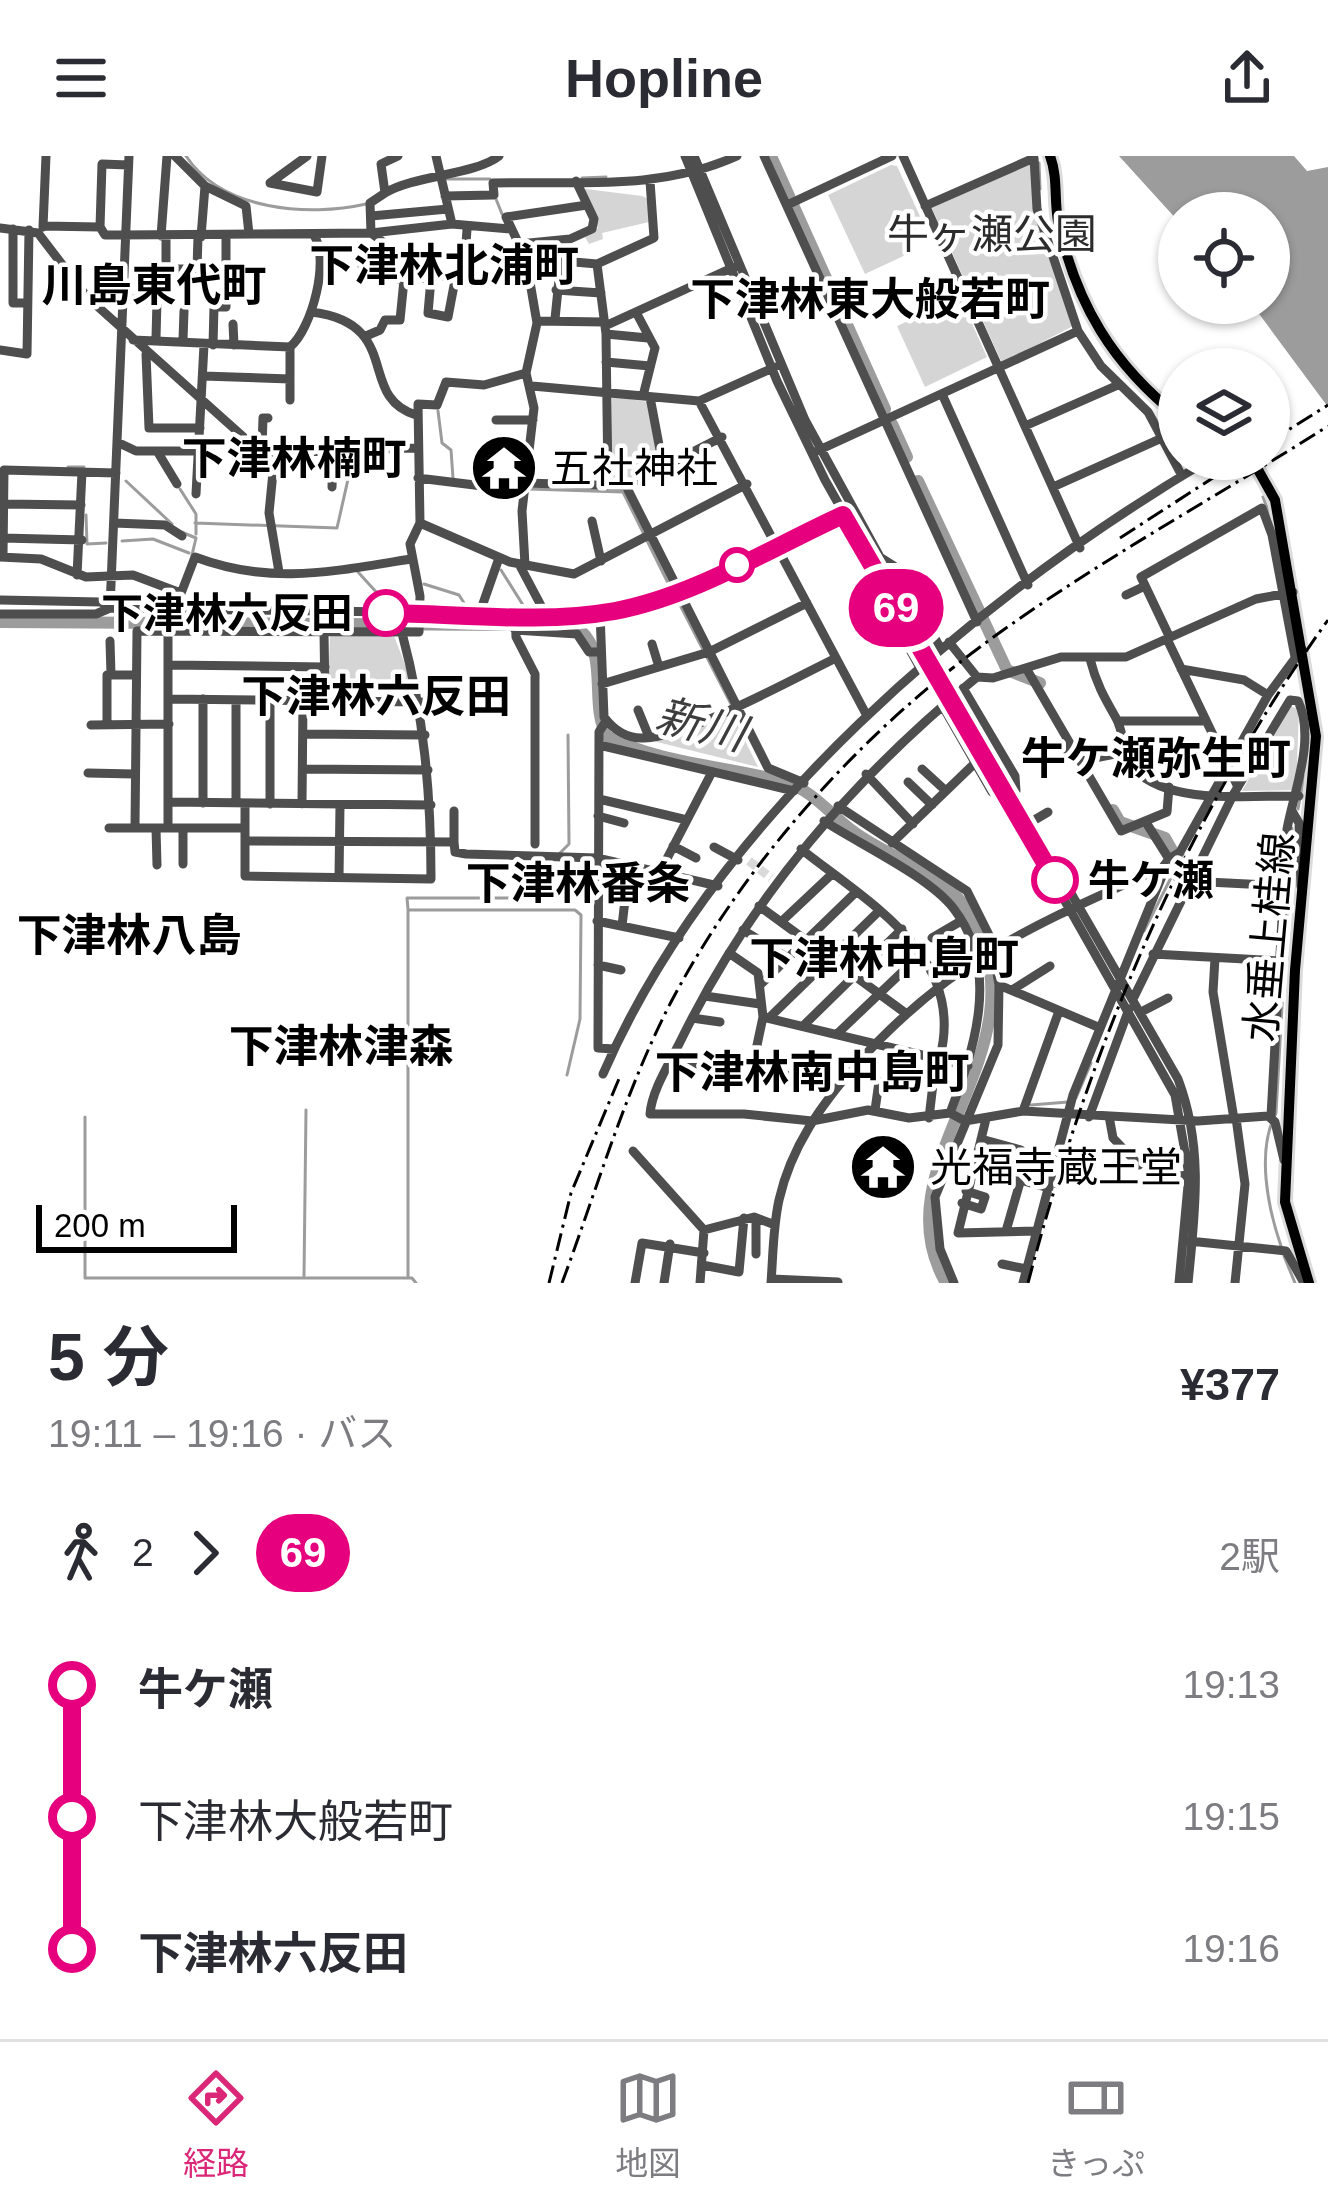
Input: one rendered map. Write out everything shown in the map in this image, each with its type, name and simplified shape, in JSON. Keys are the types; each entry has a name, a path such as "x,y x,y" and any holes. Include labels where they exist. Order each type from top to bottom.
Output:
{"main road":[{"path":"1050,156 1059,224 1094,326 1125,369 1158,398"},
{"name":"水垂上桂線","path":"1267,480 1317,765 1286,1172 1287,1222 1306,1283"}],"street":[{"path":"42,239 46,156"},
{"path":"171,156 205,186 246,206 249,234"},
{"path":"171,156 166,268 197,269 205,186"},
{"path":"307,156 270,183 317,192 322,156"},
{"path":"386,194 381,164 398,156"},
{"path":"436,156 452,224"},
{"path":"371,232 370,203 401,184 440,178 499,156"},
{"path":"689,156 776,367 871,556 871,580 933,653 977,676 1006,674 1061,657 1126,657 1168,639 1256,599 1288,592 1262,508 1142,577 1145,586 1168,639 1181,669 1204,721 1226,765 1235,791"},
{"path":"445,196 494,195 494,183 650,182 697,174 737,156"},
{"path":"764,156 979,621"},
{"path":"853,156 860,171"},
{"path":"790,204 892,156"},
{"path":"903,156 1080,548"},
{"path":"926,206 1032,156 1038,172 1036,209 1078,331 1158,430"},
{"path":"110,608 125,236 129,161 102,160 100,227 105,235 125,236 199,237 313,234 452,224 512,230"},
{"path":"519,244 549,237 563,240 594,226 576,181"},
{"path":"563,261 596,264 654,238 650,182"},
{"path":"547,615 522,565 524,487 533,420 532,386 526,374 535,319 519,244 506,217 587,205"},
{"path":"371,216 448,209"},
{"path":"43,226 100,227"},
{"path":"0,228 28,230 42,239 54,260 122,330 238,436 275,452 415,448"},
{"path":"13,229 13,303 27,303"},
{"path":"371,232 383,242 387,278 404,280 464,274 467,229"},
{"path":"0,367 0,350 27,354 28,230"},
{"path":"290,400 290,347 312,312 320,246 313,234"},
{"path":"196,494 203,376 214,308 226,307 226,236"},
{"path":"555,319 563,240"},
{"path":"596,264 607,362 608,485"},
{"path":"362,266 384,267"},
{"path":"605,327 734,267"},
{"path":"431,278 428,313 448,316 456,275"},
{"path":"366,336 380,330 385,320 400,320 404,280"},
{"path":"556,290 602,293"},
{"path":"123,299 157,300 156,338"},
{"path":"183,340 184,311"},
{"path":"312,312 339,314 366,336 376,370 400,409 416,415"},
{"path":"637,314 655,348 646,397 663,466"},
{"path":"535,319 605,327 649,338"},
{"path":"232,324 233,345"},
{"path":"816,452 1078,331"},
{"path":"133,340 290,347"},
{"path":"146,352 149,428"},
{"path":"607,362 650,366"},
{"path":"532,386 699,401 776,367"},
{"path":"420,524 415,448 418,404 436,406 446,382 484,385 526,374"},
{"path":"203,376 290,380"},
{"path":"1025,426 1118,385"},
{"path":"942,394 1028,585"},
{"path":"699,401 722,436 866,714"},
{"path":"262,448 262,418 268,418"},
{"path":"496,420 533,420"},
{"path":"135,428 200,428"},
{"path":"418,478 524,487 626,486 722,436"},
{"path":"1053,487 1158,439"},
{"path":"117,442 136,451 196,451"},
{"path":"157,451 177,484"},
{"path":"275,452 269,513 279,572"},
{"path":"332,487 333,452"},
{"path":"116,473 4,470 1,557 40,559 77,575 112,573 178,592"},
{"path":"77,575 82,472"},
{"path":"603,1074 679,938 794,791 866,714 933,653 1176,480"},
{"path":"420,524 499,558 574,574 747,484"},
{"path":"626,486 646,536 768,768 804,782"},
{"path":"3,504 81,505"},
{"path":"515,623 547,615 600,613 676,593 847,513"},
{"path":"592,521 601,560"},
{"path":"114,523 165,525 176,538"},
{"path":"420,524 413,530 411,559 420,621"},
{"path":"3,538 82,540"},
{"path":"871,556 894,566 933,653"},
{"path":"157,865 168,802 170,619 195,557 238,571 344,574 411,559"},
{"path":"479,615 499,558"},
{"path":"1126,595 1145,586"},
{"path":"0,600 100,602 170,619 324,632 403,633 420,621"},
{"path":"602,696 659,667 709,652 807,602"},
{"path":"0,614 96,614 110,608"},
{"path":"600,613 596,652 606,721 598,732 598,1048 614,1048"},
{"path":"135,827 137,631 170,619 420,621 479,615 577,634 596,652"},
{"path":"515,623 535,674 535,844"},
{"path":"324,632 325,701"},
{"path":"236,700 245,876 431,879 431,805 421,702 403,633"},
{"path":"106,724 110,641"},
{"path":"652,644 659,667"},
{"path":"1023,1283 1071,1104 1117,981 1173,858 1268,695 1298,653"},
{"path":"606,721 625,734 649,737 737,707 836,658"},
{"path":"1090,659 1097,690 1118,721 1133,767 1168,787 1212,794 1298,796"},
{"path":"169,665 325,667"},
{"path":"1026,668 1121,831 1167,812 1168,787"},
{"path":"1181,669 1244,680 1268,695"},
{"path":"111,675 136,675"},
{"path":"977,676 866,774 773,880 692,1018 650,1114 744,1114 812,1121 875,1110 929,1118 986,1119 1025,1107 1071,1104 1089,1117 1273,1118"},
{"path":"954,698 975,763 992,792 1012,798 1030,822 1074,905"},
{"path":"954,698 1131,1003 1187,1121 1184,1283"},
{"path":"954,698 1015,776 1012,798"},
{"path":"169,699 421,702"},
{"path":"202,802 203,699"},
{"path":"270,700 270,804"},
{"path":"1089,1117 1131,1003 1188,880 1235,791 1294,700 1302,705 1298,796 1292,811 1285,886 1273,1118 1286,1172"},
{"path":"302,804 303,701"},
{"path":"638,710 649,737"},
{"path":"1118,721 1204,721"},
{"path":"91,725 169,724"},
{"path":"303,734 424,735"},
{"path":"599,745 794,791"},
{"path":"1050,757 1071,746"},
{"path":"1080,760 1125,752"},
{"path":"892,843 975,763"},
{"path":"303,769 428,770"},
{"path":"922,769 946,791"},
{"path":"660,872 712,772"},
{"path":"88,773 134,774"},
{"path":"866,774 913,824"},
{"path":"908,782 932,805"},
{"path":"599,799 687,820"},
{"path":"168,802 431,805"},
{"path":"339,877 340,805"},
{"path":"838,806 967,891 982,915 980,1024 968,1066 962,1116"},
{"path":"855,819 866,807"},
{"path":"454,811 454,852 597,858 718,886"},
{"path":"1292,811 1299,823 1304,890"},
{"path":"1030,822 1048,812"},
{"path":"598,816 624,823"},
{"path":"824,821 942,898 983,953 999,986 998,1045 962,1116 937,1191 940,1249 954,1283"},
{"path":"877,832 890,821"},
{"path":"1147,824 1173,858"},
{"path":"109,828 244,828"},
{"path":"183,828 183,864"},
{"path":"245,841 454,842"},
{"path":"673,846 696,858"},
{"path":"714,847 743,859"},
{"path":"801,849 902,929 921,954 938,983 945,1036 940,1057"},
{"path":"862,862 870,851"},
{"path":"833,1282 771,1281 775,1225 794,1154 833,1091 904,1012 938,983 983,953 1074,905 1163,868 1173,858"},
{"path":"884,877 891,865"},
{"path":"622,926 629,866"},
{"path":"781,922 832,874"},
{"path":"1188,880 1285,886"},
{"path":"760,985 856,892"},
{"path":"579,895 597,895"},
{"path":"759,906 904,1012"},
{"path":"753,1064 766,1018 879,911"},
{"path":"597,921 679,938"},
{"path":"932,938 961,921"},
{"path":"803,1026 902,929"},
{"path":"743,930 788,958"},
{"path":"729,953 758,973 766,1018"},
{"path":"837,1034 921,954"},
{"path":"1153,954 1280,962"},
{"path":"1215,958 1213,992 1245,1184 1234,1283"},
{"path":"598,965 621,970"},
{"path":"1012,990 1049,966"},
{"path":"999,986 1098,1027"},
{"path":"704,996 760,1004"},
{"path":"1142,1012 1168,998"},
{"path":"1131,1003 1142,1012 1175,1072 1187,1121 1198,1171 1187,1241"},
{"path":"1025,1107 1060,1011"},
{"path":"692,1018 720,1022"},
{"path":"766,1018 968,1066"},
{"path":"965,1026 980,1024"},
{"path":"814,1053 856,1065"},
{"path":"670,1064 753,1064 833,1091"},
{"path":"875,1110 879,1082 935,1079 929,1118"},
{"path":"1109,1116 1113,1138 1139,1165"},
{"path":"986,1119 958,1233 1037,1232"},
{"path":"981,1138 1021,1150"},
{"path":"633,1151 704,1229 704,1282"},
{"path":"973,1167 1049,1188"},
{"path":"1169,1177 1189,1175"},
{"path":"1006,1231 1021,1180"},
{"path":"937,1191 964,1198"},
{"path":"704,1229 750,1218 775,1225"},
{"path":"750,1218 756,1254"},
{"path":"702,1265 739,1272 750,1218"},
{"path":"1187,1241 1282,1250 1306,1283"},
{"path":"635,1283 642,1243 704,1253"},
{"path":"664,1283 670,1244"},
{"path":"818,1263 818,1281"},
{"path":"1002,1264 1026,1269"}],"green space":[{"name":"牛ヶ瀬公園","path":"1031,162 1033,207 1073,326 1002,363 931,206"},
{"path":"897,166 924,225 906,234 910,253 865,274 828,195"},
{"path":"578,188 642,196 648,199 649,222 602,233 603,239 589,244 585,237 598,228"},
{"path":"960,297 987,357 925,387 897,326"},
{"path":"612,396 648,402 658,466 624,483 611,480"},
{"path":"330,635 394,636 413,685 328,684"},
{"path":"1291,706 1299,710 1296,790 1242,791"},
{"path":"731,712 758,767 653,741"}],"shaded area":[{"path":"1119,156 1294,156 1307,171 1328,167 1328,407 1290,356 1290,348 1284,348 1267,324 1290,324 1290,192 1158,192 1158,199"}],"waterway":[{"path":"186,156 221,189 268,206 319,210 366,204"},
{"path":"771,156 885,409"},
{"path":"1039,163 1040,189"},
{"path":"582,178 606,177"},
{"path":"447,179 490,179"},
{"path":"496,199 502,214"},
{"path":"438,411 442,443 451,450 453,478"},
{"path":"1151,411 1158,423"},
{"path":"892,424 907,457"},
{"path":"195,523 337,528 351,466 383,453"},
{"path":"68,467 84,467"},
{"path":"126,481 172,524"},
{"path":"918,481 1007,670 1040,683"},
{"path":"180,489 196,514 196,534"},
{"path":"530,489 623,492 670,587"},
{"path":"1263,497 1275,529"},
{"path":"86,515 87,544 106,543"},
{"path":"179,531 196,538 192,555"},
{"path":"122,541 153,539 189,553"},
{"path":"501,570 523,605"},
{"path":"358,572 388,605"},
{"path":"424,584 459,595 466,606"},
{"name":"新川","path":"678,601 732,706"},
{"name":"新川","path":"0,622 510,625 581,631 594,654 599,710 607,736 649,753 794,785 859,836 945,886 970,914 989,964 990,1012 979,1059 931,1194 930,1238 946,1283"},
{"path":"558,855 569,844 568,735"},
{"path":"1298,809 1304,776"},
{"path":"1113,810 1120,822 1165,838 1178,861"},
{"path":"1281,1246 1268,1197 1265,1162 1276,1113 1292,828"},
{"path":"1144,931 1183,854"},
{"path":"408,909 407,898 517,898 552,862"},
{"path":"408,1278 408,910 575,910 581,915 580,1019 567,1075"},
{"path":"1076,1098 1091,1063"},
{"path":"1031,1105 1068,1102"},
{"path":"304,1276 306,1110"},
{"path":"85,1117 85,1278 412,1278 416,1283"},
{"path":"1284,1256 1295,1283"}],"tunnel":[{"path":"932,652 958,697"},
{"path":"925,657 952,702"},
{"path":"749,861 771,878"}],"railway":[{"path":"1290,429 1328,405"},
{"path":"562,1283 626,1105 671,1002 729,907 835,775 916,698 1002,631 1328,426"},
{"path":"1120,538 1210,480"},
{"path":"1028,1283 1081,1108 1148,938 1230,774 1328,620"},
{"path":"549,1283 571,1193 621,1074"}],"bus line":[{"name":"69","path":"386,613 573,615 638,606 843,515 1055,880"}],"place":[{"name":"五社神社","path":"504,468"},
{"name":"下津林六反田","path":"386,613"},
{"name":"牛ケ瀬","path":"1055,880"},
{"name":"光福寺蔵王堂","path":"883,1167"}],"district":[{"name":"下津林北浦町","path":"444,265"},
{"name":"川島東代町","path":"154,285"},
{"name":"下津林東大般若町","path":"870,299"},
{"name":"下津林楠町","path":"294,458"},
{"name":"下津林六反田","path":"376,696"},
{"name":"牛ケ瀬弥生町","path":"1156,758"},
{"name":"下津林番条","path":"578,883"},
{"name":"下津林八島","path":"129,935"},
{"name":"下津林中島町","path":"884,958"},
{"name":"下津林津森","path":"341,1046"},
{"name":"下津林南中島町","path":"812,1072"}]}
